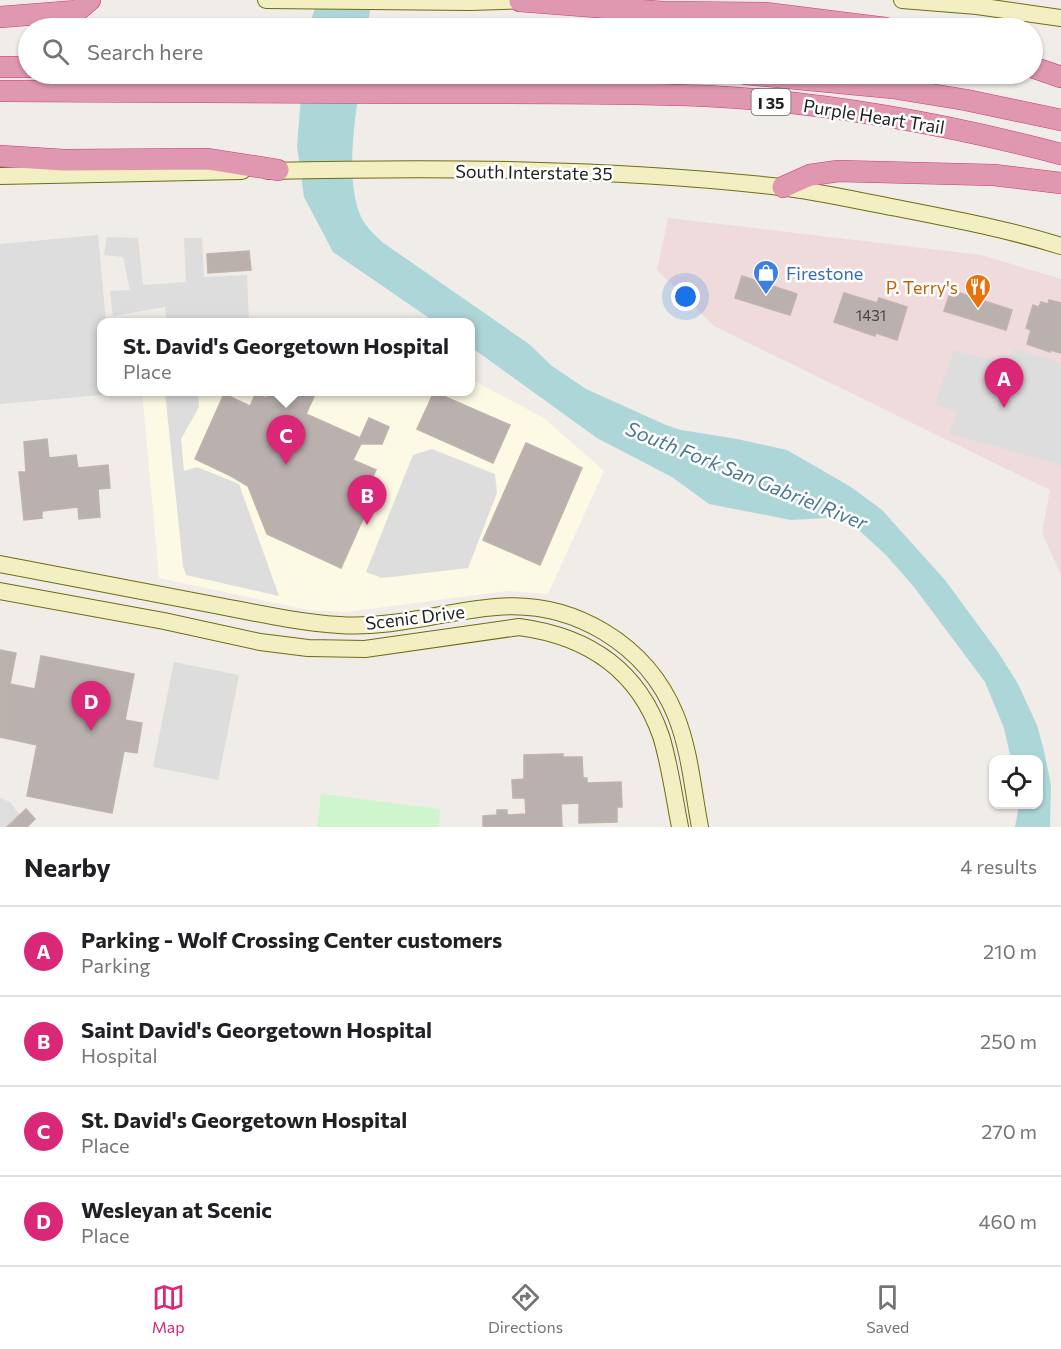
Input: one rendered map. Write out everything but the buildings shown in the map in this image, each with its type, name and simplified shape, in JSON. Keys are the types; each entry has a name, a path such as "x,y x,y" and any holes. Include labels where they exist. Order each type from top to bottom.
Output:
{"highway":[{"path":"0,17 77,11 90,0"},
{"path":"520,1 662,12 765,13 814,18"},
{"path":"0,67 18,67"},
{"path":"1043,71 1061,77"},
{"name":"Purple Heart Trail","path":"851,84 893,88 966,100 1061,120"},
{"name":"Purple Heart Trail","path":"0,91 708,96 782,102 950,128 1061,154"},
{"path":"0,156 64,160 208,159 278,170"},
{"path":"783,187 810,175 838,171 994,176 1061,183"}],"street":[{"path":"266,0 470,2 550,0"},
{"path":"902,0 977,6 1061,18"},
{"name":"South Interstate 35","path":"0,176 278,170 609,173 783,187 964,221 1030,236 1061,246"},
{"name":"Scenic Drive","path":"0,564 169,597 341,626 392,623 495,607 519,606 560,612 581,619 623,644 655,678 676,717 686,750 700,827"},
{"path":"39,599 44,573"},
{"name":"Scenic Drive","path":"0,591 279,645 326,649 365,649 519,627 556,634 583,644 618,669 641,698 661,736 680,827"},
{"path":"164,621 169,597"},
{"path":"279,645 285,618"},
{"path":"365,624 365,649"},
{"path":"669,827 674,796"}],"shaded area":[{"path":"668,218 981,255 1061,279 1061,575 1042,533 1050,490 714,326 657,270"},
{"path":"98,235 106,318 97,318 97,395 0,404 0,244"},
{"path":"107,237 138,238 143,285 186,282 184,238 202,238 204,277 247,275 249,318 166,318 165,307 113,316 110,291 130,290 123,257 104,255"},
{"path":"1016,349 1061,363 1061,465 949,434 957,412 935,404 954,350 1001,363"},
{"path":"475,381 544,418 604,471 548,594 507,591 347,612 309,610 159,578 142,396 475,396"},
{"path":"165,396 198,396 199,407 181,439 184,471 197,467 239,484 279,596 186,575 183,566"},
{"path":"432,449 495,474 497,493 468,568 382,578 366,572 413,455"},
{"path":"174,662 239,675 218,780 153,767"},
{"path":"0,798 10,802 29,827 0,827"}],"green space":[{"path":"321,794 440,809 439,827 317,827"}],"water":[{"path":"318,0 372,0 369,18 312,18"},
{"name":"South Fork San Gabriel River","path":"302,84 360,84 352,162 355,196 361,216 382,242 529,344 552,366 586,389 681,430 787,450 851,487 882,510 945,580 998,652 1018,684 1037,725 1044,751 1051,785 1050,827 1015,827 1018,809 1043,809 1043,755 1010,755 1004,728 985,682 914,587 886,555 851,523 828,518 791,520 709,504 672,477 597,438 475,350 475,318 429,318 333,252 304,197 297,146"}],"place":[{"name":"Firestone","path":"766,296"},
{"name":"P. Terry's","path":"978,310"},
{"name":"Parking - Wolf Crossing Center customers","path":"1004,408"},
{"name":"St. David's Georgetown Hospital","path":"286,465"},
{"name":"Saint David's Georgetown Hospital","path":"367,525"},
{"name":"Wesleyan at Scenic","path":"91,731"}]}
